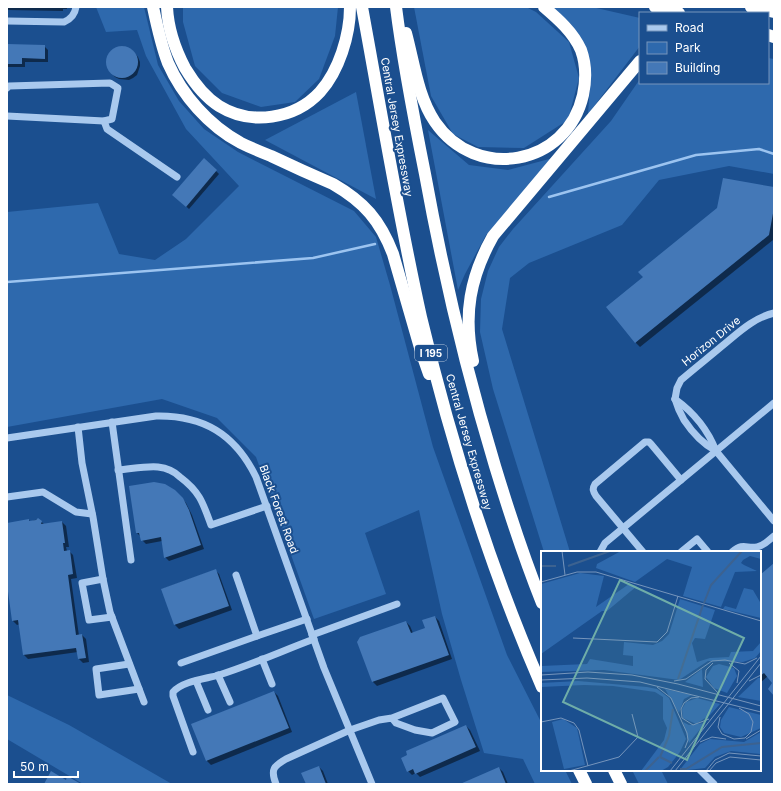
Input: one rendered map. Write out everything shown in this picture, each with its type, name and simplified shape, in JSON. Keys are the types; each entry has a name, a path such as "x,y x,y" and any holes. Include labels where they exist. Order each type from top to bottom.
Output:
{"highway":[{"path":"153,7 161,44 169,63 187,95 198,109 225,133 240,143 333,184 345,191 359,201 381,227 393,254 421,350 469,493"},
{"path":"167,7 170,27 176,49 180,59 199,88 207,97 232,112 260,118 286,114 310,101 320,92 337,64 343,48 348,28 350,7"},
{"name":"Central Jersey Expressway","path":"362,7 403,231 422,318 444,404 469,493 510,609 541,685"},
{"name":"Central Jersey Expressway","path":"396,7 401,44 434,225 458,332 474,396 501,485 518,539 541,600"},
{"path":"400,7 419,84 424,100 435,121 447,136 473,153 499,159 512,159 538,152 559,138 576,116 584,89 584,64 581,51 576,40 557,18 544,7"},
{"path":"655,7 676,12"},
{"path":"751,7 774,12"},
{"path":"501,485 469,339 469,301 477,268 493,236 639,62"},
{"path":"580,771 586,784"},
{"path":"614,771 621,784"}],"street":[{"path":"7,21 64,22 68,21 75,14 76,7"},
{"path":"7,88 9,86 110,83 118,88 112,119 104,121 7,116"},
{"path":"104,121 107,129 177,177"},
{"name":"Horizon Drive","path":"716,451 712,440 692,413 675,399 677,388 681,380 745,327 756,319 774,313"},
{"path":"601,551 606,543 774,403"},
{"name":"Black Forest Road","path":"7,438 170,415 199,421 211,427 234,444 250,464 256,477 324,668 371,784"},
{"path":"112,422 131,560"},
{"path":"78,428 82,463 103,579 112,617 144,702"},
{"path":"642,551 593,492 593,487 645,442 649,442 651,444 681,480"},
{"path":"716,451 774,521"},
{"path":"118,470 150,467 159,467 172,470 195,490 203,504 211,525 267,506"},
{"path":"7,497 44,492 76,512 92,514"},
{"path":"733,551 742,546 758,547 766,543 774,536"},
{"path":"681,551 697,539 707,551"},
{"path":"236,575 257,636"},
{"path":"103,579 82,583 89,620 112,617"},
{"path":"193,752 173,696 173,692 177,688 262,659 397,604"},
{"path":"181,663 307,619"},
{"path":"262,659 272,684"},
{"path":"129,664 96,669 99,695 139,689"},
{"path":"218,675 230,702"},
{"path":"196,681 208,710"},
{"path":"276,784 273,773 277,764 350,730 379,720 392,718 443,698 455,722 432,733 415,730 396,723 392,718"},
{"path":"701,771 714,784"}],"green space":[{"path":"96,7 144,7 158,65 179,101 204,129 238,152 354,211 376,237 433,447 507,655 541,722 541,771 566,771 572,784 535,784 523,759 484,753 442,614 419,510 365,533 386,594 314,619 256,457 217,418 162,399 7,427 7,212 98,203 119,254 155,260 186,239 239,186 186,129 146,56 137,30 106,32"},
{"path":"183,7 338,7 335,36 319,79 295,102 261,107 222,93 195,66 183,22"},
{"path":"414,7 526,7 536,12 569,42 579,78 568,120 524,148 478,147 453,134 431,96"},
{"path":"552,7 592,7 639,18 639,47 588,114 591,72 585,45 570,23"},
{"path":"769,58 774,59 774,174 729,166 659,180 622,225 529,263 510,278 502,329 570,551 544,551 493,389 480,332 481,299 488,271 499,247 513,229 611,121 639,80 639,84 769,84"},
{"path":"356,92 376,199 265,140"},
{"path":"428,130 469,165 508,170 553,158 486,235 458,290"},
{"path":"7,695 69,725 172,784 83,784 7,739"},
{"path":"632,771 662,771 668,784 639,784"}],"building":[{"path":"7,44 45,45 45,59 22,58 22,64 7,64"},
{"path":"119,46 125,46 135,53 138,62 137,68 131,75 125,78 119,78 109,71 106,65 106,59 113,49"},
{"path":"204,158 217,170 186,207 172,195"},
{"path":"723,178 774,187 774,208 769,235 635,343 606,307 643,277 638,272 717,208"},
{"path":"154,482 165,484 175,490 183,498 189,510 201,545 164,558 161,537 141,541 139,533 136,533 129,486"},
{"path":"38,518 42,521 41,524 62,521 65,543 63,543 64,551 70,550 73,574 68,575 76,635 82,634 86,658 78,659 76,648 23,655 18,620 12,621 7,584 7,523 29,519 29,521 36,520"},
{"path":"774,563 774,696 768,689 772,683 764,673 761,675 761,574"},
{"path":"216,569 229,606 174,625 161,589"},
{"path":"435,616 449,655 372,682 357,642 360,637 406,621 411,633 425,628 422,620"},
{"path":"274,691 289,728 206,761 191,724"},
{"path":"466,725 476,747 415,774 413,769 407,772 401,758 407,755 406,751"},
{"path":"319,766 326,784 306,784 301,773"},
{"path":"499,767 506,784 460,784"},
{"path":"51,771 66,780 67,776 81,784 44,784"}],"waterway":[{"path":"549,197 696,155 759,149 774,154"},
{"path":"7,282 313,258 375,244"}]}
